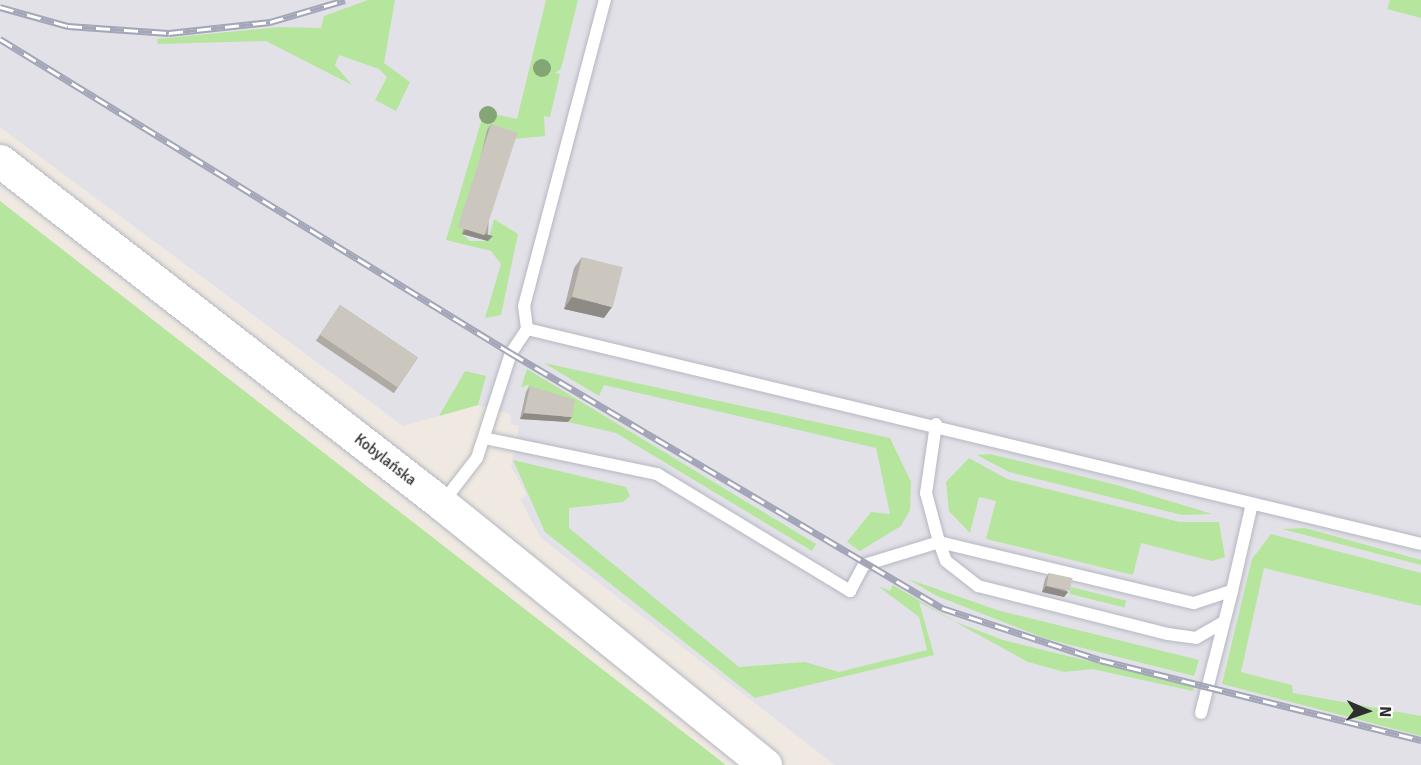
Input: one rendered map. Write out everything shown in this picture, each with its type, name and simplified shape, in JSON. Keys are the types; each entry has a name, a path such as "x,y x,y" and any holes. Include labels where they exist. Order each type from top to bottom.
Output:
{"street":[{"name":"Kobylańska","path":"0,161 442,504 765,765"}],"lane":[{"path":"442,504 477,458 511,353 527,329 524,306 605,0"},
{"path":"527,329 936,424 1421,544"},
{"path":"936,424 926,493 946,561 978,586 1168,634 1196,638 1224,622"},
{"path":"484,438 657,474 850,591 864,565 939,542 1194,603 1232,591"},
{"path":"1201,713 1252,504"}],"shaded area":[{"path":"0,0 1421,0 1421,765 835,765 541,538 520,499 527,495 511,466 519,426 511,424 510,414 478,405 403,426 0,127"}],"green space":[{"path":"368,0 395,0 384,63 410,82 396,111 375,100 387,77 379,69 339,55 335,65 352,85 266,41 158,44 157,39 279,27 321,28 324,16"},
{"path":"546,0 578,0 561,69 555,73 560,74 550,117 544,116 545,136 514,139 462,234 470,241 488,241 494,219 518,234 501,315 485,318 501,264 491,251 446,240 484,112 517,119"},
{"path":"1390,0 1421,0 1421,18 1387,9"},
{"path":"0,201 580,652 726,765 0,765"},
{"path":"544,363 890,438 911,482 910,510 901,526 860,551 847,542 871,512 890,514 876,448 604,385 599,396"},
{"path":"527,369 816,544 812,551 616,433 568,422 572,403 526,392 529,384 521,388"},
{"path":"465,371 486,376 478,405 439,416"},
{"path":"990,454 1117,485 1212,514 1182,515 1009,472 977,455"},
{"path":"969,458 1007,479 1180,522 1219,522 1225,557 1212,561 1141,543 1133,575 986,539 996,501 979,497 970,533 949,511 946,482"},
{"path":"513,460 626,487 630,496 623,502 569,508 569,528 739,667 805,662 839,672 927,650 919,617 878,586 890,591 893,585 956,622 1003,640 1194,687 1193,691 1092,669 1064,672 1028,662 919,602 934,655 755,698 545,532"},
{"path":"1305,528 1421,560 1421,565 1282,529"},
{"path":"1271,534 1421,573 1421,606 1264,568 1241,672 1292,685 1293,693 1421,716 1421,736 1222,684 1252,559"},
{"path":"908,579 997,610 1199,660 1194,676 1047,639 937,596"},
{"path":"1071,587 1126,601 1125,608 1069,594"}],"building":[{"path":"491,124 518,133 484,235 458,227"},
{"path":"582,257 623,267 613,307 572,297"},
{"path":"340,305 418,358 398,387 320,335"},
{"path":"530,386 575,400 572,417 524,413"},
{"path":"1049,573 1072,578 1070,591 1046,586"}],"railway":[{"path":"0,7 68,26 169,33 270,22 345,0"},
{"path":"0,39 511,353 942,608 1100,660 1421,740"}]}
